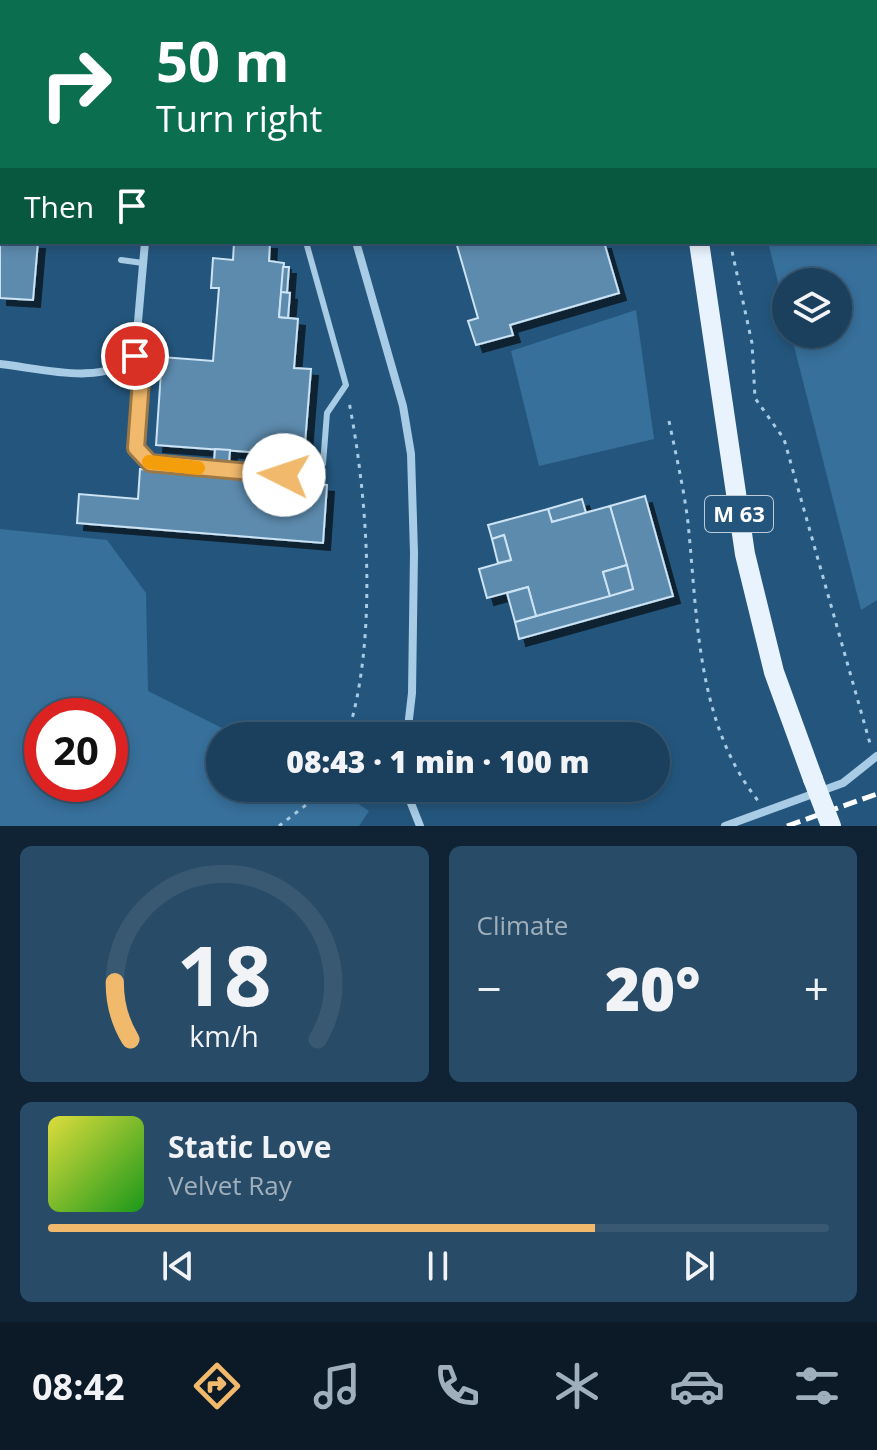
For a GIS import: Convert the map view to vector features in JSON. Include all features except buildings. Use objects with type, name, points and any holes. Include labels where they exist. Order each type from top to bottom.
[{"type":"main road","name":"M 63","points":[[699,244],[745,554],[774,672],[831,826]]},
{"type":"street","points":[[0,364],[101,372],[116,370],[135,356],[145,244]]},
{"type":"street","points":[[357,244],[403,406],[409,442],[414,517],[412,693],[409,722]]},
{"type":"street","points":[[725,826],[843,783],[875,757]]},
{"type":"street","points":[[411,802],[420,826]]},
{"type":"lane","points":[[135,356],[141,380],[136,448],[150,463],[309,477],[323,464],[327,413],[346,385],[307,244]]},
{"type":"lane","points":[[121,260],[143,263]]},
{"type":"path","points":[[730,244],[752,343],[755,398],[784,439],[875,757]]},
{"type":"path","points":[[346,385],[359,460],[365,550],[363,639],[351,722]]},
{"type":"path","points":[[669,421],[687,519],[696,618],[710,704],[731,764],[766,812]]},
{"type":"path","points":[[279,826],[308,802]]},
{"type":"shaded area","points":[[768,244],[877,244],[877,600],[861,610],[795,348],[852,348],[852,268],[774,268]]},
{"type":"shaded area","points":[[636,310],[654,439],[539,466],[511,351]]},
{"type":"shaded area","points":[[0,529],[107,540],[146,593],[148,691],[210,722],[206,722],[206,802],[356,802],[369,811],[359,826],[0,826]]},
{"type":"railway","points":[[787,826],[877,794]]},
{"type":"slow traffic","points":[[149,462],[198,468]]},
{"type":"route","points":[[135,356],[141,380],[136,448],[150,463],[284,475]]}]
